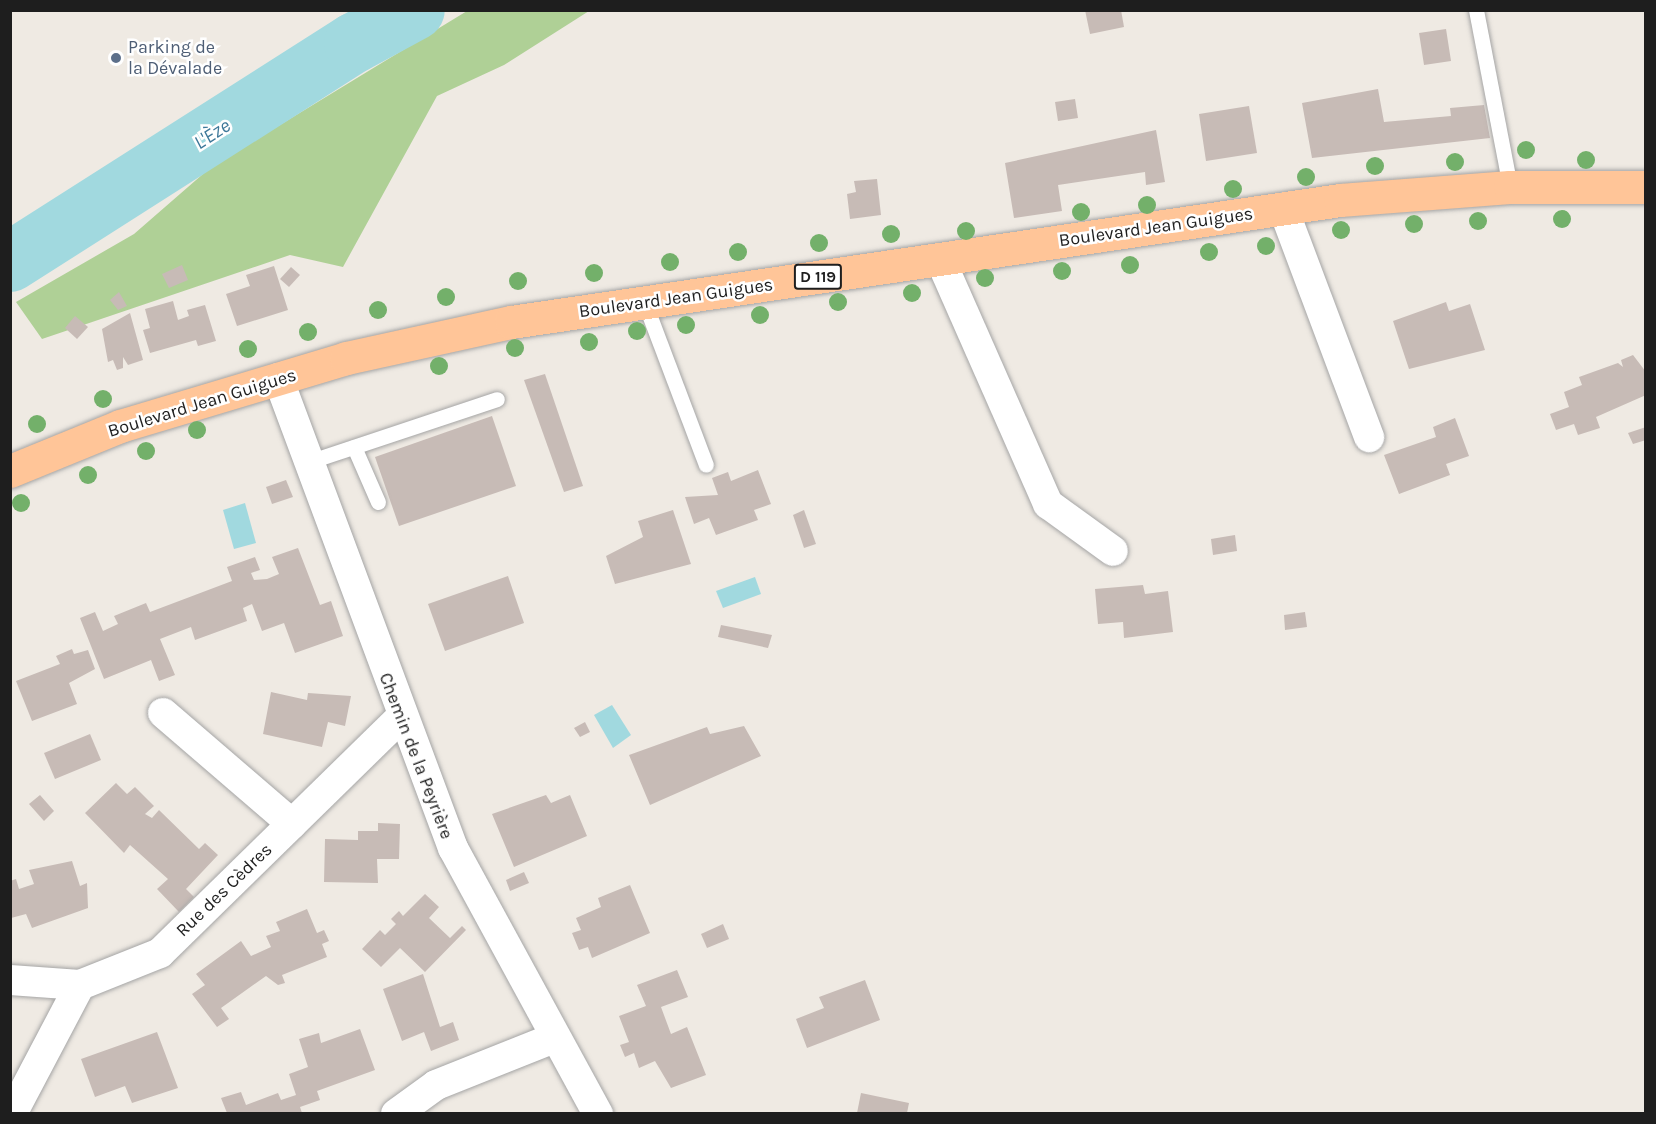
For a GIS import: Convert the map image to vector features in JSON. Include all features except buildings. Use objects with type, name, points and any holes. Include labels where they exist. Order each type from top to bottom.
[{"type":"main road","name":"Boulevard Jean Guigues","points":[[10,471],[120,426],[279,378],[429,338],[645,301],[1283,208],[1510,187],[1646,187]]},
{"type":"street","points":[[1283,208],[1369,437]]},
{"type":"street","points":[[940,259],[1048,504],[1113,550]]},
{"type":"street","name":"Chemin de la Peyrière","points":[[279,378],[400,718],[453,848],[554,1038],[598,1113]]},
{"type":"street","points":[[163,713],[292,824]]},
{"type":"street","name":"Rue des Cèdres","points":[[10,980],[80,985],[160,953],[400,718]]},
{"type":"street","points":[[12,1113],[80,985]]},
{"type":"street","points":[[396,1113],[436,1084],[554,1038]]},
{"type":"lane","points":[[1476,10],[1510,187]]},
{"type":"lane","points":[[645,301],[706,465]]},
{"type":"lane","points":[[308,462],[497,399]]},
{"type":"lane","points":[[354,447],[378,502]]},
{"type":"green space","points":[[467,11],[589,11],[504,65],[437,96],[343,267],[290,255],[42,339],[16,302],[134,234],[211,167]]},
{"type":"water","points":[[245,503],[256,543],[234,549],[223,510]]},
{"type":"water","points":[[755,577],[761,594],[723,608],[716,591]]},
{"type":"water","points":[[612,705],[631,735],[613,748],[594,715]]},
{"type":"waterway","name":"L'Èze","points":[[10,262],[354,43],[415,10]]},
{"type":"place","name":"Parking de la Dévalade","points":[[116,58]]}]
